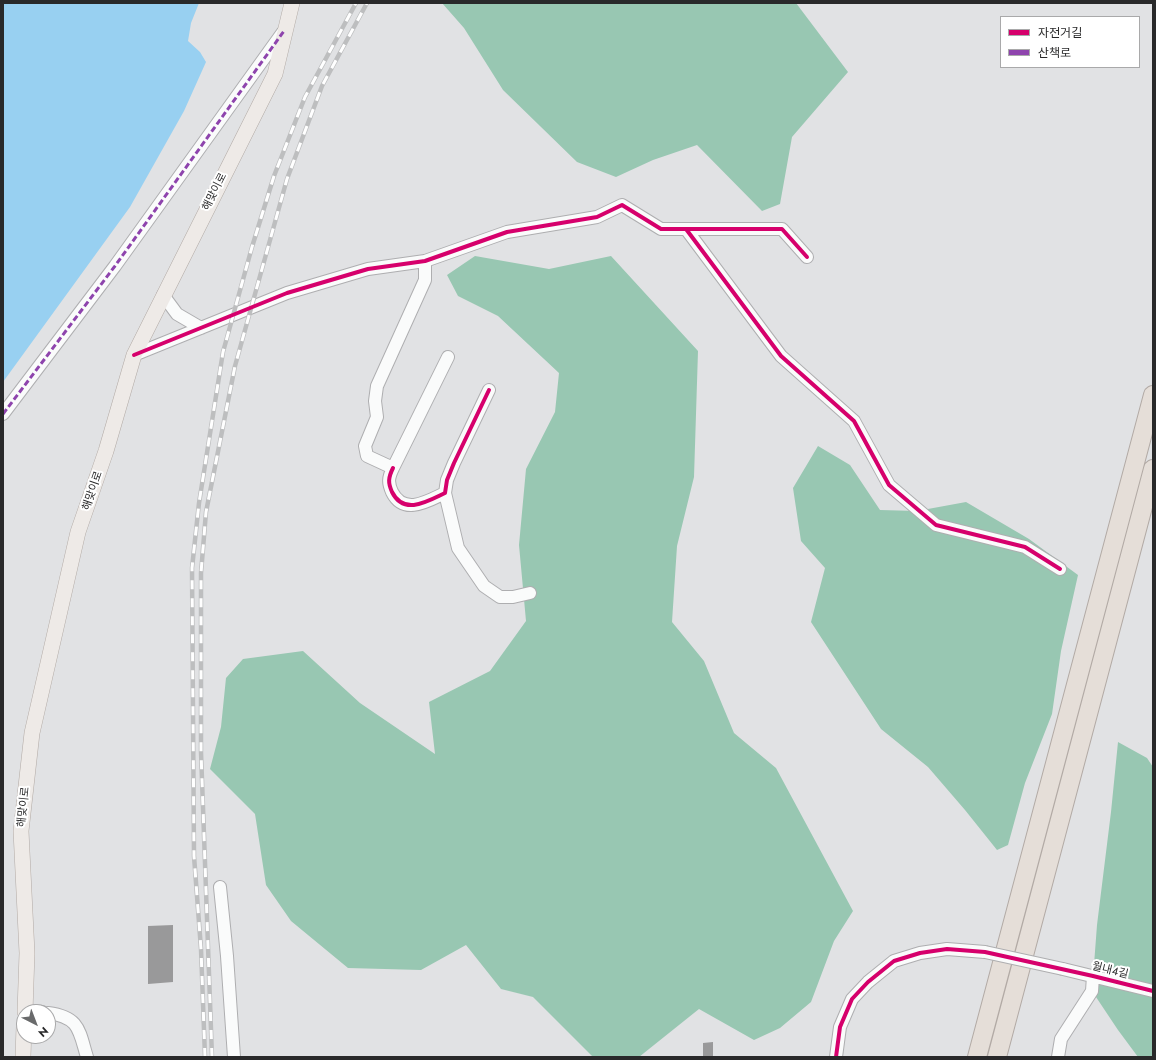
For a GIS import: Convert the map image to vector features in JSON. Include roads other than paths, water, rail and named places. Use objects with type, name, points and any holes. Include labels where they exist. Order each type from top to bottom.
[{"type":"highway","points":[[977,1057],[1153,395]]},
{"type":"highway","points":[[997,1057],[1153,469]]},
{"type":"main road","name":"해맞이로","points":[[25,1004],[27,953],[21,831],[32,733],[78,532],[106,451],[134,354],[275,74],[284,31],[292,3]]},
{"type":"main road","points":[[23,1044],[23,1057]]},
{"type":"street","points":[[3,414],[115,266],[284,31]]},
{"type":"street","points":[[134,354],[287,293],[368,269],[424,261],[507,232],[597,217],[622,205],[661,229],[782,229],[807,257]]},
{"type":"street","points":[[686,229],[781,356],[854,421],[889,485],[936,525],[1026,547],[1060,570]]},
{"type":"street","points":[[393,468],[367,456],[366,446],[377,417],[375,401],[377,386],[425,280],[424,261]]},
{"type":"street","points":[[163,295],[177,314],[202,328]]},
{"type":"street","points":[[445,492],[411,506],[403,504],[396,499],[388,484],[389,476],[448,356]]},
{"type":"street","points":[[489,390],[454,463],[447,480],[445,492],[458,548],[484,586],[500,597],[513,597],[530,593]]},
{"type":"street","points":[[220,887],[227,956],[234,1057]]},
{"type":"street","name":"월내4길","points":[[836,1057],[840,1027],[852,999],[868,982],[894,961],[920,953],[947,949],[985,952],[1094,976],[1153,991]]},
{"type":"street","points":[[1058,1057],[1061,1039],[1092,991],[1094,976]]},
{"type":"street","points":[[56,1014],[72,1020],[81,1033],[87,1057]]},
{"type":"water","points":[[3,3],[199,3],[191,23],[188,41],[200,52],[206,62],[184,111],[130,207],[3,382]]},
{"type":"railway","points":[[205,1057],[201,949],[194,856],[192,568],[199,503],[223,352],[252,247],[274,176],[305,97],[356,3]]},
{"type":"railway","points":[[212,1057],[201,752],[201,573],[206,512],[235,366],[287,179],[322,86],[367,3]]}]
